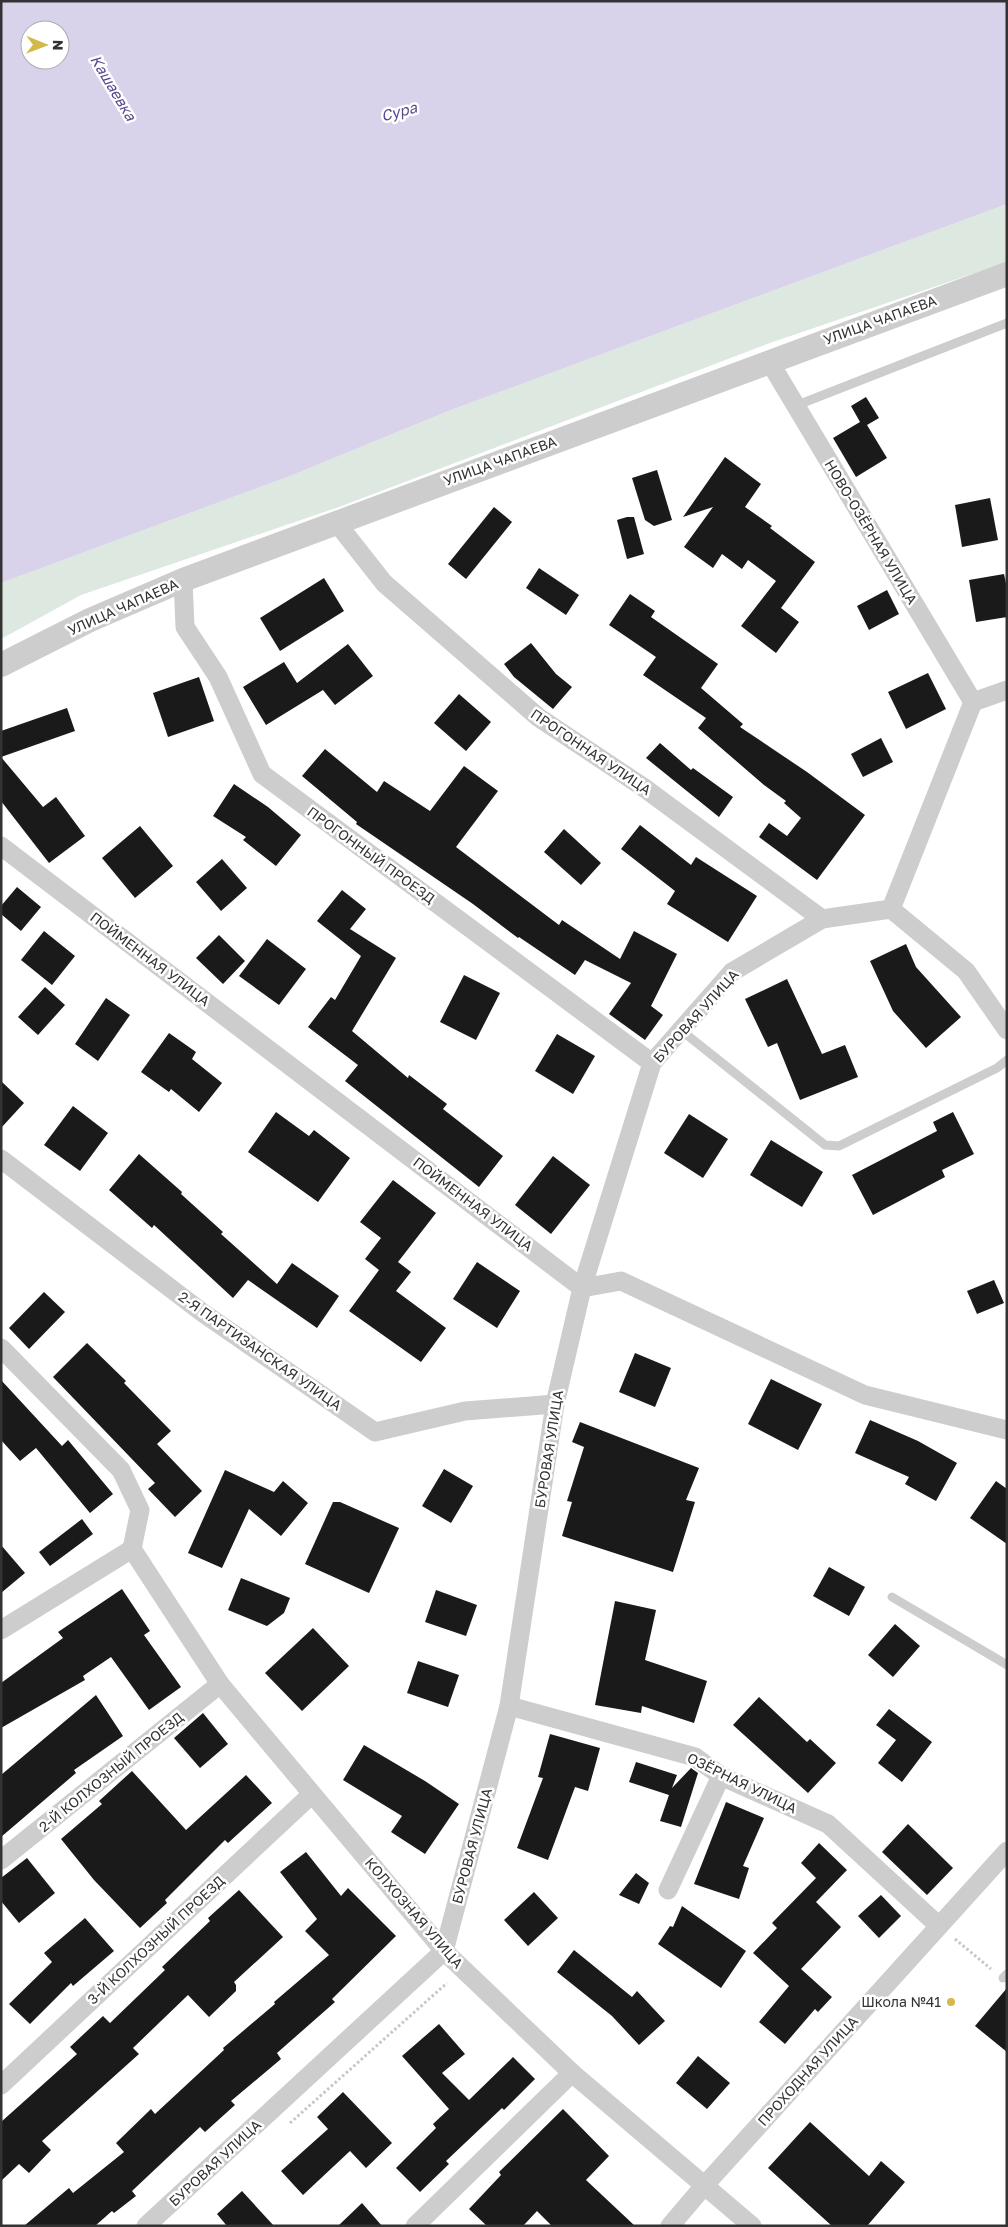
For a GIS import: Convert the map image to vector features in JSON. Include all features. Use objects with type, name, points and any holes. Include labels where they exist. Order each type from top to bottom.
[{"type":"street","name":"УЛИЦА ЧАПАЕВА","points":[[1,665],[90,620],[183,580],[769,361],[1005,276]]},
{"type":"street","name":"НОВО-ОЗЁРНАЯ УЛИЦА","points":[[769,361],[973,702]]},
{"type":"street","name":"ПРОГОННАЯ УЛИЦА","points":[[336,522],[384,583],[538,717],[643,787],[822,919]]},
{"type":"street","name":"ПРОГОННЫЙ ПРОЕЗД","points":[[183,580],[185,626],[218,676],[262,774],[652,1063]]},
{"type":"street","points":[[1007,690],[973,702],[891,909],[966,971],[1007,1030]]},
{"type":"street","name":"ПОЙМЕННАЯ УЛИЦА","points":[[1,846],[582,1288]]},
{"type":"street","name":"БУРОВАЯ УЛИЦА","points":[[146,2226],[444,1951],[509,1706],[555,1404],[582,1288],[652,1063],[732,972],[822,919],[891,909]]},
{"type":"street","name":"2-Я ПАРТИЗАНСКАЯ УЛИЦА","points":[[1,1159],[202,1313],[375,1432],[465,1411],[555,1404]]},
{"type":"street","points":[[582,1288],[621,1281],[865,1395],[1007,1430]]},
{"type":"street","points":[[1,1348],[122,1470],[140,1510],[132,1549],[1,1630]]},
{"type":"street","name":"КОЛХОЗНАЯ УЛИЦА","points":[[132,1549],[220,1684],[311,1795],[444,1951],[572,2072],[752,2226]]},
{"type":"street","name":"2-Й КОЛХОЗНЫЙ ПРОЕЗД","points":[[1,1860],[220,1684]]},
{"type":"street","name":"ОЗЁРНАЯ УЛИЦА","points":[[509,1706],[695,1757],[721,1776],[828,1824],[939,1926]]},
{"type":"street","points":[[668,1890],[721,1776]]},
{"type":"street","name":"3-Й КОЛХОЗНЫЙ ПРОЕЗД","points":[[1,2085],[311,1795]]},
{"type":"street","name":"ПРОХОДНАЯ УЛИЦА","points":[[670,2226],[939,1926],[1005,1856]]},
{"type":"street","points":[[415,2226],[572,2072]]},
{"type":"lane","points":[[795,406],[1007,323]]},
{"type":"lane","points":[[682,1031],[825,1145],[839,1146],[997,1068],[1007,1060]]},
{"type":"lane","points":[[892,1597],[1007,1665]]},
{"type":"path","points":[[939,1926],[1005,1976]]},
{"type":"path","points":[[286,2127],[447,1983]]},
{"type":"shaded area","points":[[1007,204],[1007,262],[767,344],[339,507],[81,595],[1,639],[1,583],[290,476],[451,410]]},
{"type":"water","points":[[1,1],[1007,1],[1007,204],[451,410],[290,476],[1,583]]},
{"type":"building","points":[[866,397],[879,418],[867,425],[887,458],[856,477],[833,438],[860,422],[851,406]]},
{"type":"building","points":[[725,457],[761,484],[745,507],[772,526],[770,528],[815,562],[781,608],[799,622],[776,653],[741,626],[776,581],[748,560],[742,569],[722,554],[713,568],[684,547],[713,507],[683,517]]},
{"type":"building","points":[[657,470],[672,520],[654,526],[645,520],[632,478]]},
{"type":"building","points":[[990,498],[998,540],[962,547],[955,505]]},
{"type":"building","points":[[494,507],[512,522],[466,579],[448,564]]},
{"type":"building","points":[[634,517],[644,554],[627,559],[617,520]]},
{"type":"building","points":[[539,568],[579,595],[566,615],[526,588]]},
{"type":"building","points":[[1004,574],[1007,588],[1007,617],[976,622],[969,580]]},
{"type":"building","points":[[324,578],[344,611],[280,651],[260,618]]},
{"type":"building","points":[[887,590],[899,614],[869,630],[857,606]]},
{"type":"building","points":[[630,594],[655,611],[651,617],[718,664],[701,688],[743,724],[740,727],[807,772],[865,815],[817,880],[759,837],[769,823],[787,836],[801,818],[784,803],[786,801],[764,785],[698,728],[706,718],[643,675],[656,657],[609,625]]},
{"type":"building","points":[[531,643],[556,674],[572,687],[553,709],[514,677],[504,664]]},
{"type":"building","points":[[348,644],[373,676],[335,705],[323,690],[266,725],[243,687],[284,662],[297,683]]},
{"type":"building","points":[[928,673],[946,709],[906,729],[888,692]]},
{"type":"building","points":[[199,677],[214,721],[168,737],[153,693]]},
{"type":"building","points":[[459,694],[491,722],[466,751],[434,723]]},
{"type":"building","points":[[67,708],[75,731],[1,757],[1,731]]},
{"type":"building","points":[[881,738],[893,762],[863,777],[851,754]]},
{"type":"building","points":[[660,743],[691,770],[693,768],[733,797],[719,817],[646,758]]},
{"type":"building","points":[[325,749],[377,792],[384,781],[430,811],[464,766],[498,791],[456,847],[559,925],[562,920],[620,959],[634,931],[677,954],[651,1006],[663,1015],[645,1040],[609,1014],[631,983],[585,960],[575,975],[518,938],[473,904],[356,824],[357,822],[302,776]]},
{"type":"building","points":[[1,757],[43,807],[56,797],[85,836],[49,863],[1,801]]},
{"type":"building","points":[[234,784],[268,807],[301,835],[276,866],[243,840],[246,837],[213,816]]},
{"type":"building","points":[[640,825],[691,865],[696,857],[757,896],[728,942],[667,904],[675,891],[621,849]]},
{"type":"building","points":[[140,826],[173,866],[135,898],[102,858]]},
{"type":"building","points":[[564,829],[601,863],[581,885],[544,852]]},
{"type":"building","points":[[222,859],[247,888],[221,911],[196,882]]},
{"type":"building","points":[[17,887],[41,907],[21,931],[1,914],[1,906]]},
{"type":"building","points":[[342,890],[366,909],[350,929],[396,958],[352,1031],[408,1078],[409,1075],[447,1104],[443,1109],[503,1156],[479,1187],[345,1081],[358,1065],[308,1027],[331,997],[335,1000],[361,956],[317,921]]},
{"type":"building","points":[[44,931],[75,956],[52,985],[21,960]]},
{"type":"building","points":[[219,935],[245,961],[223,984],[196,958]]},
{"type":"building","points":[[267,939],[306,969],[279,1005],[239,976]]},
{"type":"building","points":[[906,944],[916,967],[961,1017],[926,1048],[893,1011],[870,961]]},
{"type":"building","points":[[464,975],[500,993],[476,1040],[440,1022]]},
{"type":"building","points":[[787,979],[822,1054],[845,1045],[858,1077],[800,1100],[777,1043],[768,1047],[745,999]]},
{"type":"building","points":[[45,987],[65,1005],[38,1035],[18,1017]]},
{"type":"building","points":[[106,998],[130,1015],[98,1061],[75,1044]]},
{"type":"building","points":[[169,1033],[196,1052],[192,1059],[222,1083],[199,1112],[171,1089],[169,1092],[141,1072]]},
{"type":"building","points":[[557,1034],[595,1056],[573,1094],[535,1071]]},
{"type":"building","points":[[1,1081],[24,1103],[1,1128]]},
{"type":"building","points":[[73,1106],[108,1133],[80,1171],[44,1145]]},
{"type":"building","points":[[276,1112],[309,1136],[314,1130],[350,1158],[318,1202],[248,1152]]},
{"type":"building","points":[[953,1112],[974,1154],[942,1170],[945,1177],[873,1215],[852,1175],[937,1131],[933,1122]]},
{"type":"building","points":[[689,1114],[728,1139],[703,1178],[664,1153]]},
{"type":"building","points":[[771,1140],[823,1172],[802,1207],[750,1175]]},
{"type":"building","points":[[139,1154],[223,1232],[221,1234],[277,1284],[292,1263],[339,1296],[317,1328],[248,1280],[233,1298],[154,1225],[152,1228],[109,1190]]},
{"type":"building","points":[[553,1156],[590,1185],[551,1234],[515,1205]]},
{"type":"building","points":[[393,1180],[436,1213],[398,1262],[411,1272],[396,1291],[446,1328],[421,1362],[349,1311],[379,1270],[365,1259],[381,1238],[360,1222]]},
{"type":"building","points":[[477,1262],[520,1291],[497,1328],[453,1299]]},
{"type":"building","points":[[994,1280],[1004,1303],[977,1314],[967,1291]]},
{"type":"building","points":[[44,1292],[65,1312],[29,1349],[9,1328]]},
{"type":"building","points":[[87,1343],[126,1381],[124,1383],[171,1431],[157,1444],[202,1491],[175,1517],[148,1489],[155,1483],[53,1377]]},
{"type":"building","points":[[635,1353],[671,1368],[655,1407],[619,1392]]},
{"type":"building","points":[[771,1379],[822,1404],[798,1450],[748,1424]]},
{"type":"building","points":[[1,1380],[62,1446],[68,1440],[113,1494],[90,1513],[36,1448],[20,1461],[1,1440]]},
{"type":"building","points":[[870,1420],[918,1441],[957,1463],[936,1501],[905,1484],[909,1477],[855,1453]]},
{"type":"building","points":[[580,1422],[699,1468],[686,1500],[695,1502],[673,1572],[562,1536],[572,1502],[567,1501],[584,1447],[572,1442]]},
{"type":"building","points":[[444,1469],[473,1486],[451,1523],[422,1506]]},
{"type":"building","points":[[225,1470],[274,1492],[283,1481],[308,1503],[281,1536],[249,1509],[222,1568],[188,1553]]},
{"type":"building","points":[[996,1481],[1007,1489],[1007,1544],[970,1518]]},
{"type":"building","points":[[333,1502],[340,1502],[399,1528],[369,1593],[305,1564]]},
{"type":"building","points":[[82,1519],[93,1534],[50,1566],[39,1552]]},
{"type":"building","points":[[1,1545],[25,1573],[1,1593]]},
{"type":"building","points":[[829,1567],[865,1587],[849,1616],[813,1596]]},
{"type":"building","points":[[241,1578],[290,1598],[284,1613],[267,1626],[228,1610]]},
{"type":"building","points":[[122,1589],[150,1631],[144,1635],[181,1687],[149,1710],[111,1657],[83,1676],[85,1680],[1,1728],[1,1683],[63,1638],[58,1632]]},
{"type":"building","points":[[436,1590],[477,1605],[466,1636],[425,1622]]},
{"type":"building","points":[[615,1601],[656,1610],[645,1660],[707,1681],[694,1723],[642,1706],[641,1713],[595,1705]]},
{"type":"building","points":[[895,1624],[920,1646],[893,1677],[868,1655]]},
{"type":"building","points":[[313,1628],[349,1666],[302,1711],[265,1673]]},
{"type":"building","points":[[418,1661],[459,1675],[448,1707],[407,1693]]},
{"type":"building","points":[[96,1695],[123,1736],[74,1770],[76,1773],[1,1837],[1,1775]]},
{"type":"building","points":[[759,1697],[807,1742],[810,1739],[836,1763],[808,1793],[733,1725]]},
{"type":"building","points":[[889,1709],[932,1742],[902,1782],[878,1763],[896,1740],[876,1725]]},
{"type":"building","points":[[203,1713],[228,1744],[200,1768],[174,1738]]},
{"type":"building","points":[[550,1734],[600,1748],[588,1791],[575,1787],[548,1860],[517,1848],[543,1778],[538,1777]]},
{"type":"building","points":[[364,1745],[425,1781],[459,1804],[425,1854],[391,1832],[402,1816],[343,1780]]},
{"type":"building","points":[[636,1762],[677,1775],[672,1788],[691,1768],[698,1773],[681,1827],[660,1821],[669,1795],[629,1782]]},
{"type":"building","points":[[132,1771],[186,1830],[246,1775],[272,1803],[228,1843],[225,1840],[165,1900],[167,1903],[140,1928],[94,1880],[61,1839],[102,1804],[99,1801]]},
{"type":"building","points":[[726,1802],[764,1818],[743,1866],[749,1868],[739,1899],[694,1884]]},
{"type":"building","points":[[908,1824],[953,1868],[927,1895],[882,1852]]},
{"type":"building","points":[[819,1843],[847,1870],[816,1902],[841,1927],[801,1969],[832,1997],[818,2012],[815,2009],[785,2044],[759,2022],[789,1986],[753,1953],[777,1928],[772,1923],[816,1878],[801,1863]]},
{"type":"building","points":[[306,1852],[341,1896],[348,1888],[396,1936],[332,1999],[335,2002],[277,2053],[281,2059],[231,2101],[235,2105],[205,2132],[200,2127],[132,2191],[136,2196],[114,2213],[112,2211],[95,2226],[24,2226],[69,2188],[73,2193],[124,2152],[116,2143],[151,2109],[155,2114],[224,2050],[223,2048],[329,1955],[305,1931],[317,1919],[280,1872]]},
{"type":"building","points":[[27,1858],[55,1893],[19,1923],[1,1901],[1,1878]]},
{"type":"building","points":[[636,1873],[649,1883],[639,1904],[619,1895]]},
{"type":"building","points":[[239,1890],[283,1937],[234,1982],[236,1991],[209,2017],[188,1995],[133,2048],[139,2054],[42,2141],[51,2150],[29,2173],[19,2164],[1,2181],[1,2122],[77,2054],[70,2047],[103,2016],[110,2023],[165,1970],[162,1967],[210,1921],[208,1918]]},
{"type":"building","points":[[534,1892],[558,1918],[528,1946],[504,1920]]},
{"type":"building","points":[[881,1895],[901,1916],[879,1938],[858,1916]]},
{"type":"building","points":[[682,1906],[746,1951],[721,1988],[658,1944],[670,1926],[673,1927]]},
{"type":"building","points":[[85,1918],[114,1951],[73,1986],[71,1983],[30,2024],[9,2004],[52,1962],[44,1953]]},
{"type":"building","points":[[574,1950],[632,1997],[637,1991],[665,2021],[639,2045],[612,2016],[557,1972]]},
{"type":"building","points":[[1007,1988],[1007,2052],[975,2026]]},
{"type":"building","points":[[439,2024],[465,2054],[442,2073],[469,2100],[513,2057],[535,2079],[504,2110],[502,2108],[446,2161],[449,2164],[420,2192],[396,2168],[436,2128],[433,2124],[449,2109],[402,2056]]},
{"type":"building","points":[[698,2056],[730,2083],[707,2109],[676,2083]]},
{"type":"building","points":[[343,2092],[392,2143],[366,2168],[350,2151],[303,2195],[281,2171],[328,2129],[317,2117]]},
{"type":"building","points":[[563,2109],[609,2156],[586,2180],[635,2226],[552,2226],[537,2211],[523,2226],[487,2226],[469,2209],[501,2175],[499,2172]]},
{"type":"building","points":[[810,2122],[869,2176],[881,2161],[905,2182],[867,2226],[832,2226],[768,2168]]},
{"type":"building","points":[[242,2191],[274,2226],[227,2226],[217,2214]]},
{"type":"building","points":[[362,2203],[382,2226],[338,2226]]},
{"type":"place","name":"Школа №41","points":[[951,2002]]},
{"type":"water label","name":"Кашаевка","points":[[113,88]]},
{"type":"water label","name":"Сура","points":[[399,112]]}]
